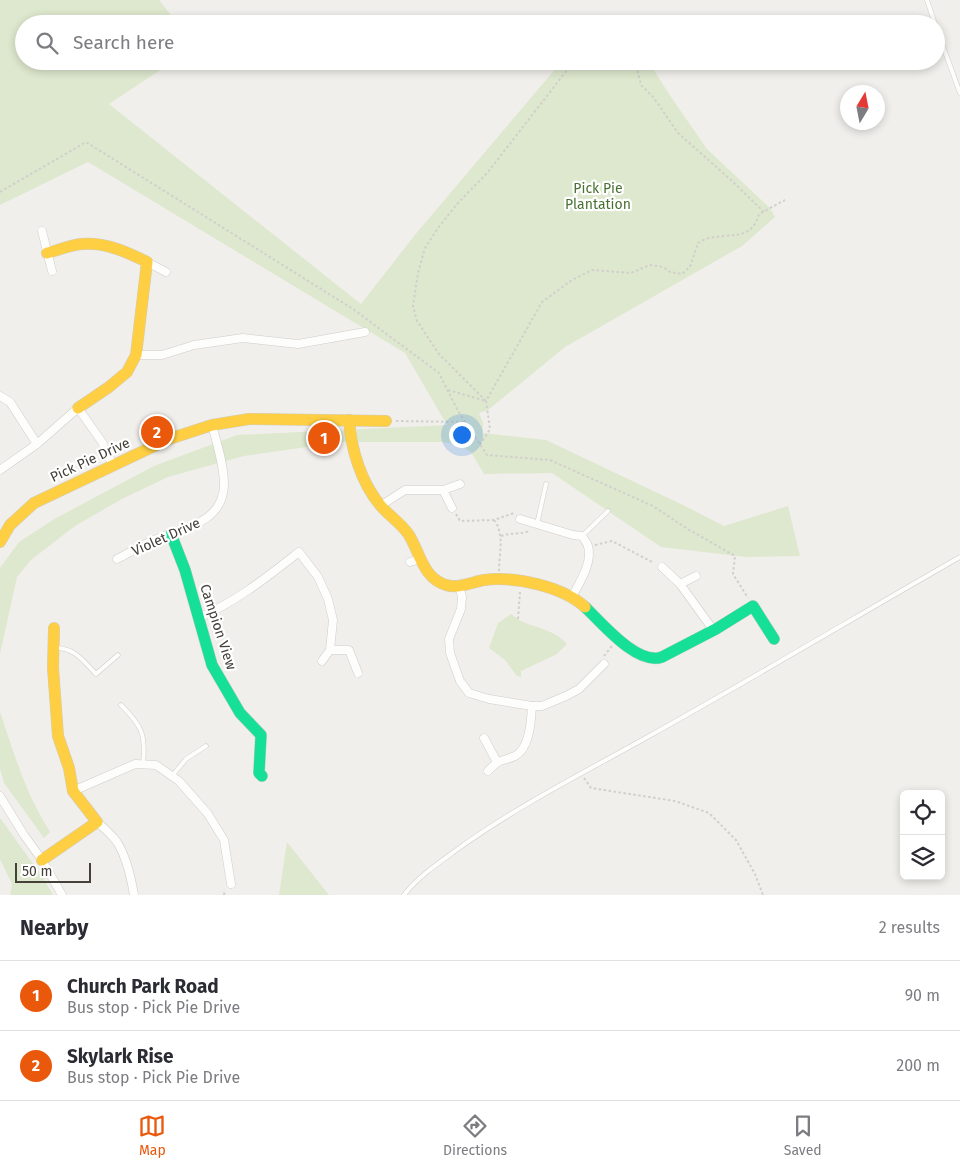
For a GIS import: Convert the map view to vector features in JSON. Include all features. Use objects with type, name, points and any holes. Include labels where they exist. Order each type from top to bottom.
[{"type":"street","points":[[42,231],[52,271]]},
{"type":"street","points":[[47,253],[85,244],[100,245],[130,253],[166,272]]},
{"type":"street","points":[[0,470],[37,444],[78,408],[109,388],[127,372],[136,355],[147,262]]},
{"type":"street","points":[[136,355],[162,355],[194,345],[243,338],[298,344],[365,332]]},
{"type":"street","points":[[0,396],[10,402],[37,444]]},
{"type":"street","points":[[78,408],[102,442],[113,466]]},
{"type":"street","name":"Pick Pie Drive","points":[[0,542],[10,525],[34,503],[169,439],[212,424],[249,419],[386,421]]},
{"type":"street","points":[[349,420],[354,451],[366,482],[380,506],[400,523],[409,535],[415,560],[432,579],[449,586],[499,579],[542,585],[572,596],[634,652],[649,658],[659,659],[714,631],[753,606],[774,639]]},
{"type":"street","name":"Violet Drive","points":[[116,559],[154,540],[194,526],[207,518],[220,502],[224,486],[212,424]]},
{"type":"street","points":[[380,506],[405,490],[444,490],[460,484]]},
{"type":"street","points":[[444,490],[452,508]]},
{"type":"street","points":[[520,519],[582,536],[588,547],[586,570],[572,596]]},
{"type":"street","name":"Campion View","points":[[171,534],[185,570],[212,664],[240,713],[261,735],[259,773],[262,776]]},
{"type":"street","points":[[198,618],[214,611],[255,586],[299,552],[318,577],[328,599],[333,620],[330,650],[322,661]]},
{"type":"street","points":[[662,568],[680,584],[714,631]]},
{"type":"street","points":[[680,584],[696,576]]},
{"type":"street","points":[[458,585],[462,598],[449,639],[450,653],[460,681],[468,693],[489,699],[542,706],[579,689],[604,664]]},
{"type":"street","points":[[54,628],[53,668],[58,736],[70,768],[73,791],[97,822],[116,842],[130,872],[134,895]]},
{"type":"street","points":[[330,650],[349,650],[358,673]]},
{"type":"street","points":[[488,770],[497,762],[516,755],[525,746],[532,706]]},
{"type":"street","points":[[484,738],[497,762]]},
{"type":"street","points":[[73,791],[135,764],[156,765],[179,781],[208,814],[224,840],[231,884]]},
{"type":"street","points":[[0,796],[42,860],[62,895]]},
{"type":"street","points":[[42,860],[97,822]]},
{"type":"lane","points":[[926,0],[932,15]]},
{"type":"lane","points":[[945,50],[960,93]]},
{"type":"lane","points":[[537,524],[546,484]]},
{"type":"lane","points":[[582,536],[608,511]]},
{"type":"lane","points":[[404,895],[410,887],[433,867],[471,839],[545,794],[687,715],[960,557]]},
{"type":"lane","points":[[54,648],[65,648],[77,654],[96,674],[118,655]]},
{"type":"lane","points":[[121,705],[140,726],[144,739],[143,764]]},
{"type":"lane","points":[[172,776],[186,760],[206,746]]},
{"type":"path","points":[[480,445],[490,429],[486,401],[439,354],[417,321],[413,306],[418,273],[426,248],[438,228],[457,204],[488,172],[567,70]]},
{"type":"path","points":[[637,70],[641,85],[654,98],[678,133],[764,212]]},
{"type":"path","points":[[0,192],[86,142],[353,309],[439,373],[447,390],[487,455],[550,460],[653,506],[686,528],[735,556],[733,574],[753,606]]},
{"type":"path","points":[[486,401],[542,302],[572,280],[592,270],[632,273],[650,265],[663,267],[670,272],[682,274],[690,266],[698,243],[709,238],[743,234],[757,224],[759,214],[785,200]]},
{"type":"path","points":[[447,390],[486,401]]},
{"type":"path","points":[[386,421],[466,422]]},
{"type":"path","points":[[452,508],[460,521],[494,520],[515,512],[520,519]]},
{"type":"path","points":[[494,520],[499,527],[501,536],[499,579]]},
{"type":"path","points":[[501,536],[512,532],[523,534],[533,529],[537,524]]},
{"type":"path","points":[[588,547],[612,541],[662,568]]},
{"type":"path","points":[[518,619],[520,582]]},
{"type":"path","points":[[604,664],[601,659],[618,638]]},
{"type":"path","points":[[581,774],[591,788],[675,801],[709,813],[736,840],[763,895]]},
{"type":"green space","name":"Pick Pie Plantation","points":[[0,0],[159,0],[171,15],[15,15],[15,70],[160,70],[109,104],[361,304],[414,236],[554,70],[654,70],[707,149],[770,208],[775,217],[742,246],[565,347],[488,410],[479,413],[483,423],[483,433],[546,440],[724,526],[788,506],[800,556],[746,557],[661,547],[552,473],[484,474],[471,452],[459,445],[442,442],[343,442],[244,456],[168,477],[122,499],[75,526],[31,560],[17,577],[0,654],[0,568],[19,542],[56,518],[154,466],[237,435],[447,425],[405,353],[88,162],[0,205]]},
{"type":"green space","points":[[511,614],[524,622],[554,634],[567,644],[557,654],[521,671],[521,677],[517,676],[505,660],[489,648],[498,623]]},
{"type":"green space","points":[[0,712],[27,788],[50,832],[44,838],[4,783],[0,769]]},
{"type":"green space","points":[[0,818],[44,879],[53,895],[10,895],[12,884],[0,859]]},
{"type":"green space","points":[[287,842],[329,895],[279,895]]},
{"type":"traffic: fast","points":[[171,534],[185,570],[212,665],[240,713],[261,735],[259,773],[262,776]]},
{"type":"traffic: fast","points":[[585,607],[620,641],[642,655],[652,658],[662,657],[716,629],[753,606],[774,639]]},
{"type":"traffic: slow","points":[[47,253],[73,245],[91,244],[116,248],[147,262],[136,355],[127,372],[78,408]]},
{"type":"traffic: slow","points":[[0,542],[10,525],[34,503],[169,439],[212,425],[249,419],[386,421]]},
{"type":"traffic: slow","points":[[349,420],[355,454],[367,486],[380,505],[409,535],[427,571],[438,582],[451,586],[460,586],[496,579],[523,581],[564,593],[585,607]]},
{"type":"traffic: slow","points":[[42,860],[97,822],[73,791],[69,768],[58,736],[53,668],[54,628]]},
{"type":"place","name":"Skylark Rise","points":[[157,432]]},
{"type":"place","name":"Church Park Road","points":[[324,438]]}]
